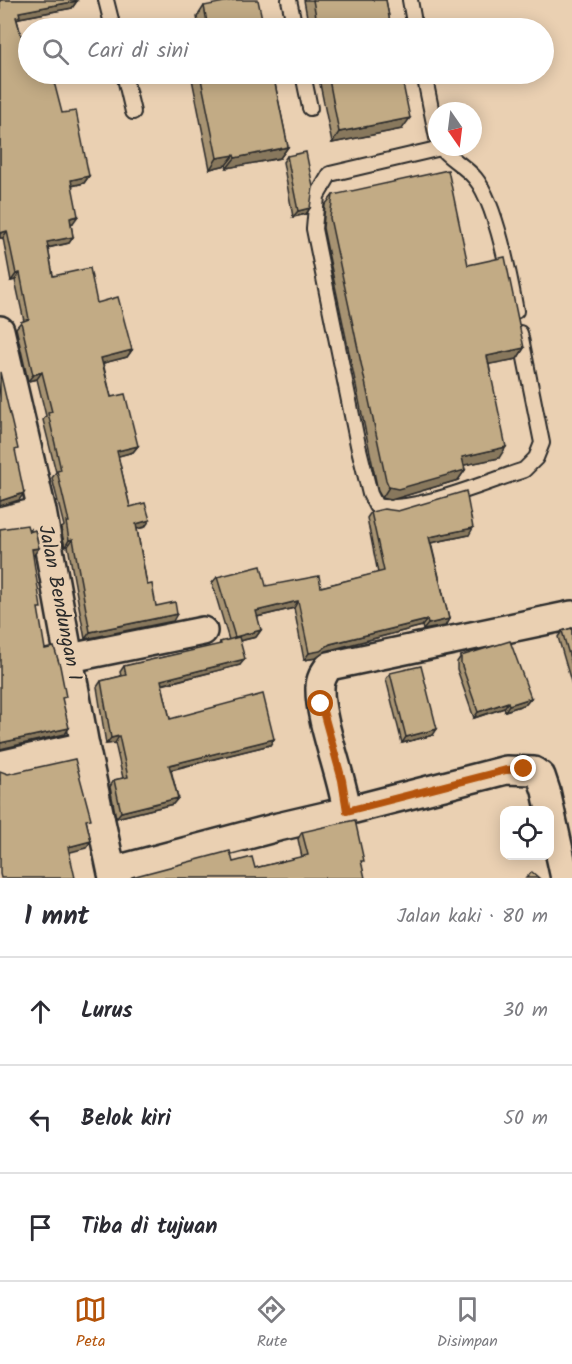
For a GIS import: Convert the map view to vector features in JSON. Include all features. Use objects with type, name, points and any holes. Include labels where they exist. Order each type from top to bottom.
[{"type":"street","name":"Jalan Bendungan I","points":[[0,330],[42,511],[85,746],[112,875]]},
{"type":"street","points":[[0,521],[42,511]]},
{"type":"street","points":[[347,811],[342,780],[321,704],[320,686],[329,666],[572,615]]},
{"type":"street","points":[[70,658],[203,631]]},
{"type":"street","points":[[0,765],[85,746]]},
{"type":"street","points":[[112,875],[278,827],[506,770],[534,771],[541,776],[565,878]]},
{"type":"lane","points":[[106,0],[110,18]]},
{"type":"lane","points":[[289,0],[293,18]]},
{"type":"lane","points":[[410,0],[413,18]]},
{"type":"lane","points":[[126,84],[133,112]]},
{"type":"lane","points":[[305,84],[310,108]]},
{"type":"lane","points":[[426,84],[430,102]]},
{"type":"lane","points":[[439,144],[475,178],[487,198],[510,277],[542,443],[536,458],[524,470],[392,509],[376,506],[370,494],[358,445],[314,229],[316,196],[330,174],[439,144]]},
{"type":"building","points":[[0,0],[76,0],[19,12],[20,16],[16,17],[18,84],[55,84],[62,113],[76,111],[89,176],[71,180],[78,216],[70,218],[73,237],[47,242],[53,276],[90,268],[97,303],[118,297],[132,350],[101,358],[111,397],[125,394],[138,446],[117,451],[130,507],[145,503],[150,520],[136,524],[147,585],[152,584],[156,606],[175,602],[177,614],[90,632],[73,539],[69,540],[66,522],[69,522],[57,471],[61,470],[48,413],[52,412],[42,372],[33,375],[21,322],[29,319],[20,273],[16,274],[7,231],[0,233]]},
{"type":"building","points":[[234,0],[258,0],[262,18],[206,18],[204,6]]},
{"type":"building","points":[[313,0],[386,0],[389,18],[316,18]]},
{"type":"building","points":[[202,84],[275,84],[288,147],[235,158],[234,155],[217,158]]},
{"type":"building","points":[[330,84],[403,84],[410,118],[339,132]]},
{"type":"building","points":[[306,152],[313,187],[310,208],[298,211],[287,156]]},
{"type":"building","points":[[448,170],[468,265],[505,257],[524,348],[487,356],[506,447],[462,457],[465,470],[398,489],[389,487],[386,480],[330,218],[333,195]]},
{"type":"building","points":[[0,372],[18,449],[15,450],[24,493],[0,501]]},
{"type":"building","points":[[466,491],[473,528],[429,537],[449,619],[428,624],[427,620],[330,644],[320,651],[309,653],[298,601],[256,611],[261,630],[235,637],[217,577],[261,566],[266,586],[319,576],[321,587],[384,571],[371,512],[384,509],[398,511]]},
{"type":"building","points":[[27,525],[29,532],[35,530],[39,548],[32,549],[45,649],[54,647],[60,666],[66,697],[62,698],[69,728],[0,743],[0,529]]},
{"type":"building","points":[[572,628],[572,665],[562,631]]},
{"type":"building","points":[[239,637],[245,659],[161,680],[170,719],[263,694],[274,739],[169,765],[178,798],[121,812],[114,780],[128,777],[119,736],[111,738],[101,681],[126,675],[124,666],[221,644],[220,642]]},
{"type":"building","points":[[510,641],[531,698],[509,705],[508,702],[478,712],[461,663],[461,656]]},
{"type":"building","points":[[421,666],[437,729],[406,737],[390,673]]},
{"type":"building","points":[[75,759],[91,819],[86,820],[91,841],[68,847],[75,878],[1,878],[0,771],[8,774]]},
{"type":"building","points":[[355,820],[364,861],[361,861],[365,878],[131,878],[230,851],[233,862],[252,857],[255,868],[308,855],[302,832]]},
{"type":"building","points":[[532,872],[539,878],[526,878]]},
{"type":"route","points":[[321,704],[342,780],[347,811],[506,770],[524,769]]}]
